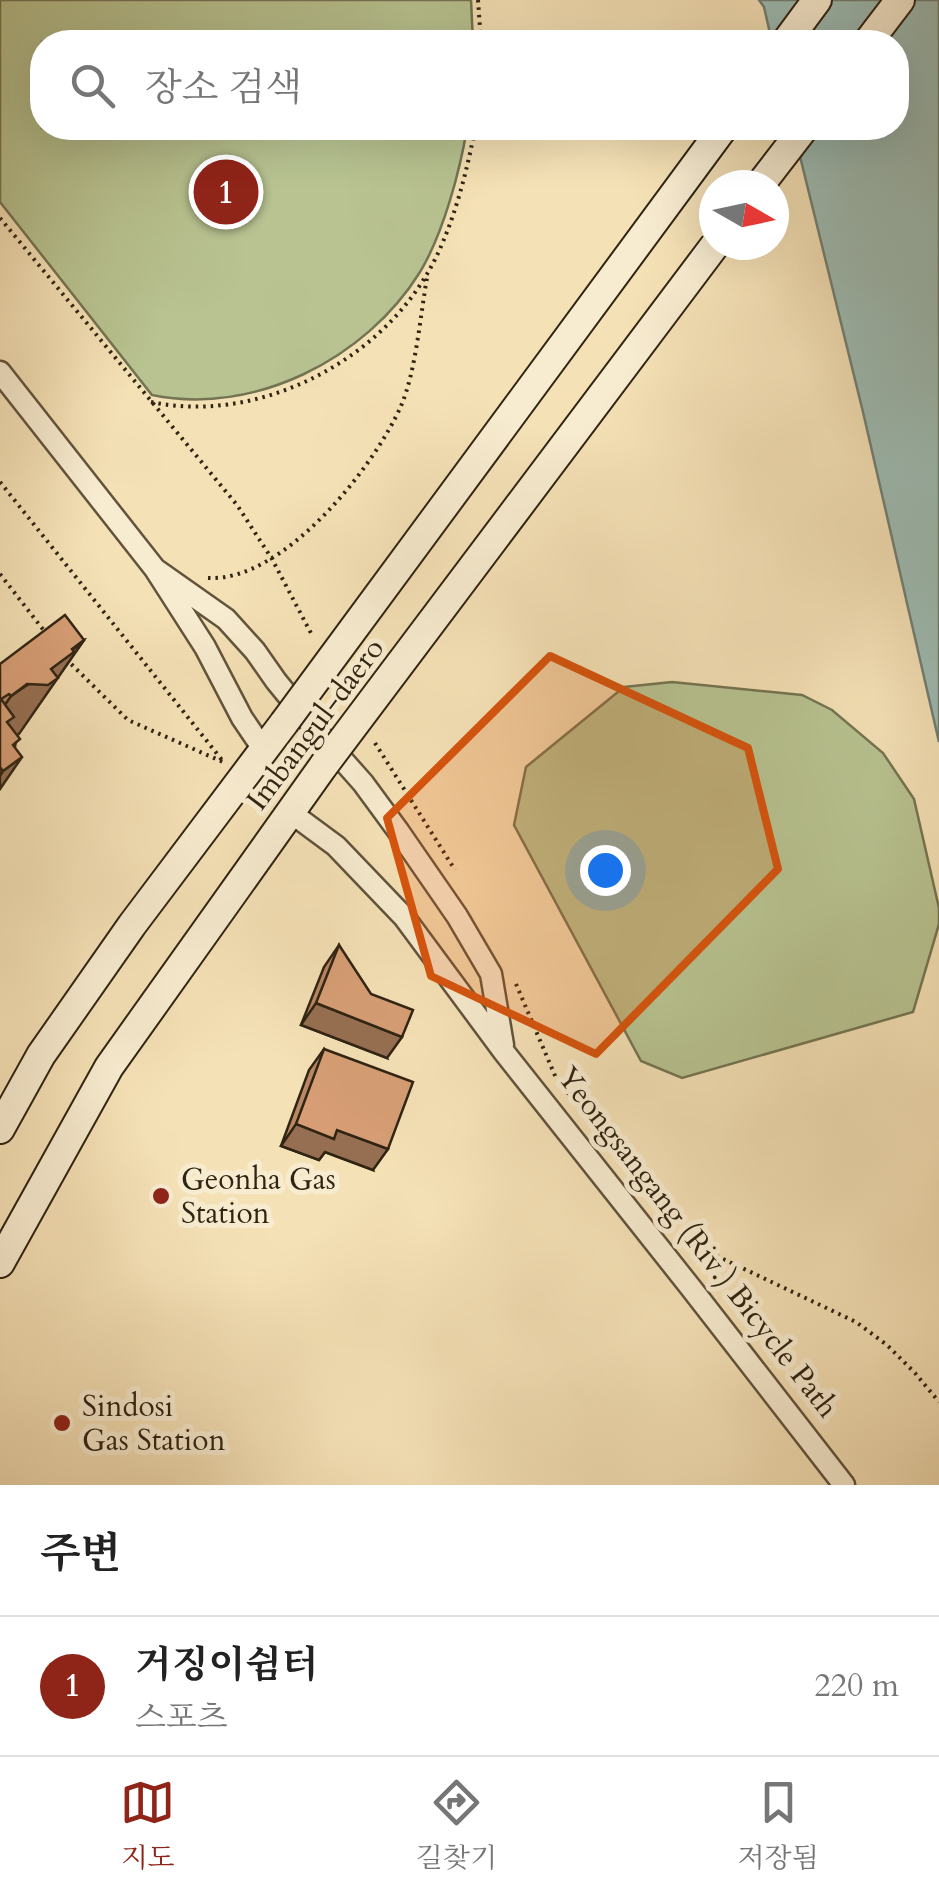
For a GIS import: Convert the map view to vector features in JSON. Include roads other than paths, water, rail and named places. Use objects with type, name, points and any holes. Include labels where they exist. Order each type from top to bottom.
[{"type":"main road","points":[[795,30],[817,0]]},
{"type":"main road","points":[[877,30],[900,0]]},
{"type":"main road","name":"Imbangul-daero","points":[[0,1129],[40,1055],[132,925],[714,140]]},
{"type":"main road","points":[[772,170],[795,140]]},
{"type":"main road","name":"Imbangul-daero","points":[[0,1263],[109,1068],[324,765],[704,260]]},
{"type":"street","points":[[0,372],[155,570],[205,647],[263,750]]},
{"type":"street","points":[[155,570],[226,619],[399,832],[457,916],[491,974],[504,1052]]},
{"type":"street","points":[[290,812],[336,846],[404,917],[504,1052],[844,1485]]},
{"type":"water","points":[[759,0],[939,0],[939,742],[796,140],[909,140],[909,30],[769,30]]},
{"type":"place","name":"거징이쉼터","points":[[226,192]]},
{"type":"place","name":"Geonha Gas Station","points":[[161,1196]]},
{"type":"place","name":"Sindosi Gas Station","points":[[62,1423]]}]
